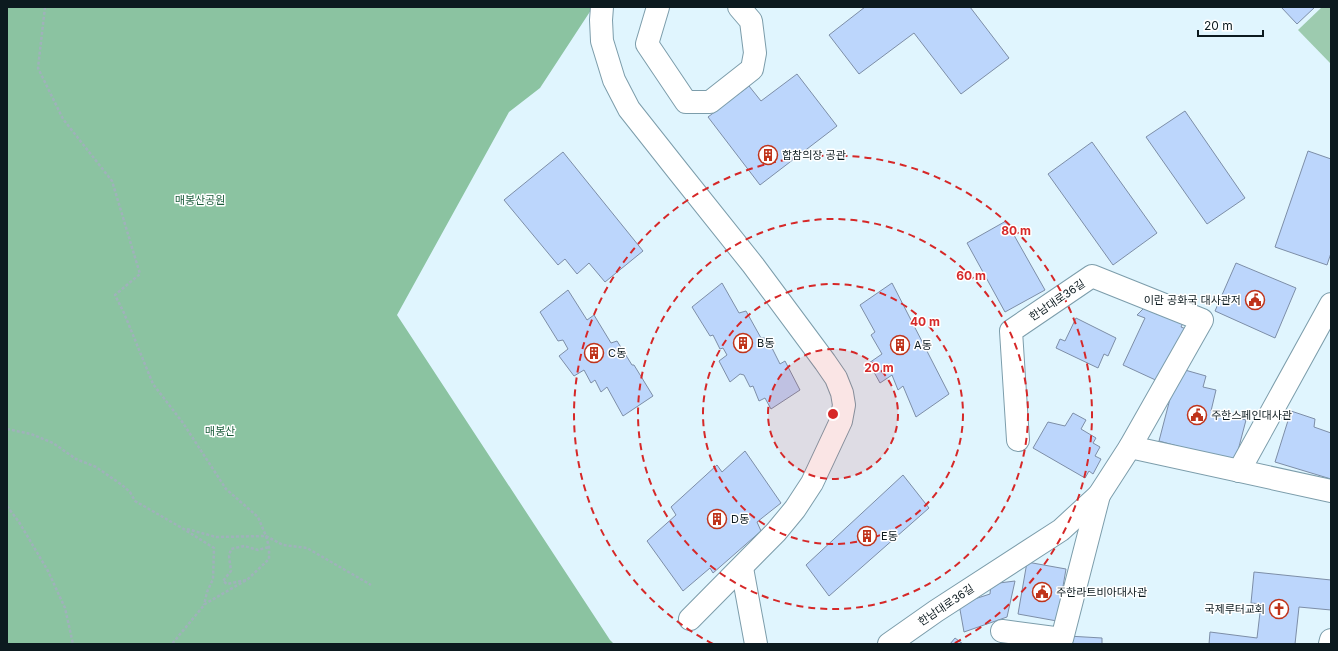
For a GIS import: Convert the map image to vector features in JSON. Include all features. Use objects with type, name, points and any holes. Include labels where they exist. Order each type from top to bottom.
[{"type":"street","points":[[602,7],[602,41],[614,80],[629,109],[753,265],[836,378],[842,393],[844,405],[841,421],[812,483],[795,509],[742,568],[690,619]]},
{"type":"street","points":[[658,7],[647,44],[686,102],[710,102],[752,69],[755,53],[751,21],[739,7]]},
{"type":"street","name":"한남대로36길","points":[[889,644],[936,611],[1060,530],[1099,495],[1130,447],[1202,320],[1092,276],[1011,331],[1018,440]]},
{"type":"street","points":[[1239,471],[1331,304]]},
{"type":"street","points":[[1130,447],[1331,491]]},
{"type":"street","name":"한남대로36길","points":[[1002,631],[1062,639],[1099,495]]},
{"type":"street","points":[[742,568],[756,644]]},
{"type":"street","points":[[1330,644],[1331,640]]},
{"type":"path","points":[[45,7],[38,68],[62,119],[112,181],[140,274],[115,295],[124,313],[153,384],[183,423],[226,489],[258,517],[269,547],[269,559],[248,579],[205,604],[172,644]]},
{"type":"path","points":[[7,429],[31,434],[53,443],[76,459],[96,467],[126,488],[135,501],[214,548],[213,579],[203,606]]},
{"type":"path","points":[[7,506],[48,571],[65,608],[73,644]]},
{"type":"path","points":[[182,528],[216,537],[266,536],[283,545],[307,548],[372,585]]},
{"type":"path","points":[[248,579],[227,584],[223,581],[231,571],[229,556],[231,550],[244,546],[258,550],[269,547]]},
{"type":"green space","name":"매봉산","points":[[7,7],[593,7],[540,88],[509,112],[397,315],[614,644],[7,644]]},
{"type":"green space","points":[[1322,7],[1331,7],[1331,64],[1298,30]]},
{"type":"building","points":[[865,7],[970,7],[1009,58],[961,94],[914,33],[859,74],[829,35]]},
{"type":"building","points":[[1281,7],[1315,7],[1297,24]]},
{"type":"building","name":"합참의장 공관","points":[[797,74],[837,126],[760,185],[708,117],[749,86],[761,101]]},
{"type":"building","points":[[1185,111],[1245,198],[1207,224],[1146,137]]},
{"type":"building","points":[[1092,142],[1157,233],[1113,265],[1048,174]]},
{"type":"building","points":[[1308,151],[1331,159],[1331,253],[1327,265],[1275,247]]},
{"type":"building","points":[[563,152],[643,251],[605,282],[589,263],[577,274],[565,259],[558,265],[504,200]]},
{"type":"building","points":[[1006,221],[1045,290],[1005,312],[967,243]]},
{"type":"building","name":"이란 공화국 대사관저","points":[[1236,263],[1296,288],[1275,338],[1215,311]]},
{"type":"building","name":"B동","points":[[722,283],[739,313],[746,311],[761,338],[767,338],[780,364],[785,361],[800,390],[771,409],[765,398],[759,401],[753,386],[750,387],[744,375],[740,374],[730,382],[719,361],[727,355],[723,348],[720,349],[713,335],[710,336],[692,307]]},
{"type":"building","name":"A동","points":[[892,283],[949,394],[916,417],[903,386],[898,390],[892,375],[880,383],[869,363],[882,354],[871,335],[875,332],[860,305]]},
{"type":"building","name":"C동","points":[[568,290],[587,320],[594,315],[611,343],[617,341],[653,396],[623,416],[607,387],[601,392],[595,380],[591,383],[584,370],[574,376],[559,356],[568,349],[563,340],[558,341],[540,312]]},
{"type":"building","points":[[1144,308],[1157,314],[1159,310],[1184,321],[1181,327],[1186,329],[1162,383],[1123,365],[1145,318],[1137,315]]},
{"type":"building","points":[[1076,318],[1116,338],[1108,356],[1104,354],[1098,368],[1056,348],[1060,339],[1065,341]]},
{"type":"building","name":"주한스페인대사관","points":[[1178,368],[1206,376],[1203,387],[1216,390],[1211,411],[1246,420],[1235,462],[1159,441]]},
{"type":"building","points":[[1291,411],[1315,419],[1314,427],[1331,433],[1331,479],[1275,462]]},
{"type":"building","points":[[1073,413],[1086,420],[1081,429],[1096,438],[1093,443],[1100,447],[1095,456],[1101,459],[1093,474],[1089,471],[1085,478],[1033,448],[1048,422],[1065,426]]},
{"type":"building","name":"D동","points":[[745,451],[781,503],[757,522],[761,531],[713,573],[710,568],[683,591],[647,541],[676,515],[671,507],[717,465],[722,472]]},
{"type":"building","name":"E동","points":[[903,475],[929,508],[829,596],[806,565]]},
{"type":"building","name":"주한라트비아대사관","points":[[1027,562],[1066,569],[1057,621],[1018,614]]},
{"type":"building","name":"국제루터교회","points":[[1254,572],[1331,580],[1331,610],[1299,607],[1295,644],[1209,644],[1210,632],[1257,638],[1261,604],[1251,603]]},
{"type":"building","points":[[1015,581],[1007,617],[964,632],[959,604],[990,594],[991,584]]},
{"type":"building","points":[[1068,636],[1102,638],[1102,644],[1068,644]]},
{"type":"building","points":[[955,638],[963,644],[950,644]]},
{"type":"place","name":"합참의장 공관","points":[[768,155]]},
{"type":"place","name":"이란 공화국 대사관저","points":[[1255,300]]},
{"type":"place","name":"B동","points":[[743,343]]},
{"type":"place","name":"A동","points":[[900,345]]},
{"type":"place","name":"C동","points":[[594,353]]},
{"type":"place","name":"주한스페인대사관","points":[[1197,415]]},
{"type":"place","name":"D동","points":[[717,519]]},
{"type":"place","name":"E동","points":[[867,536]]},
{"type":"place","name":"주한라트비아대사관","points":[[1042,592]]},
{"type":"place","name":"국제루터교회","points":[[1279,609]]},
{"type":"park label","name":"매봉산공원","points":[[200,200]]}]
